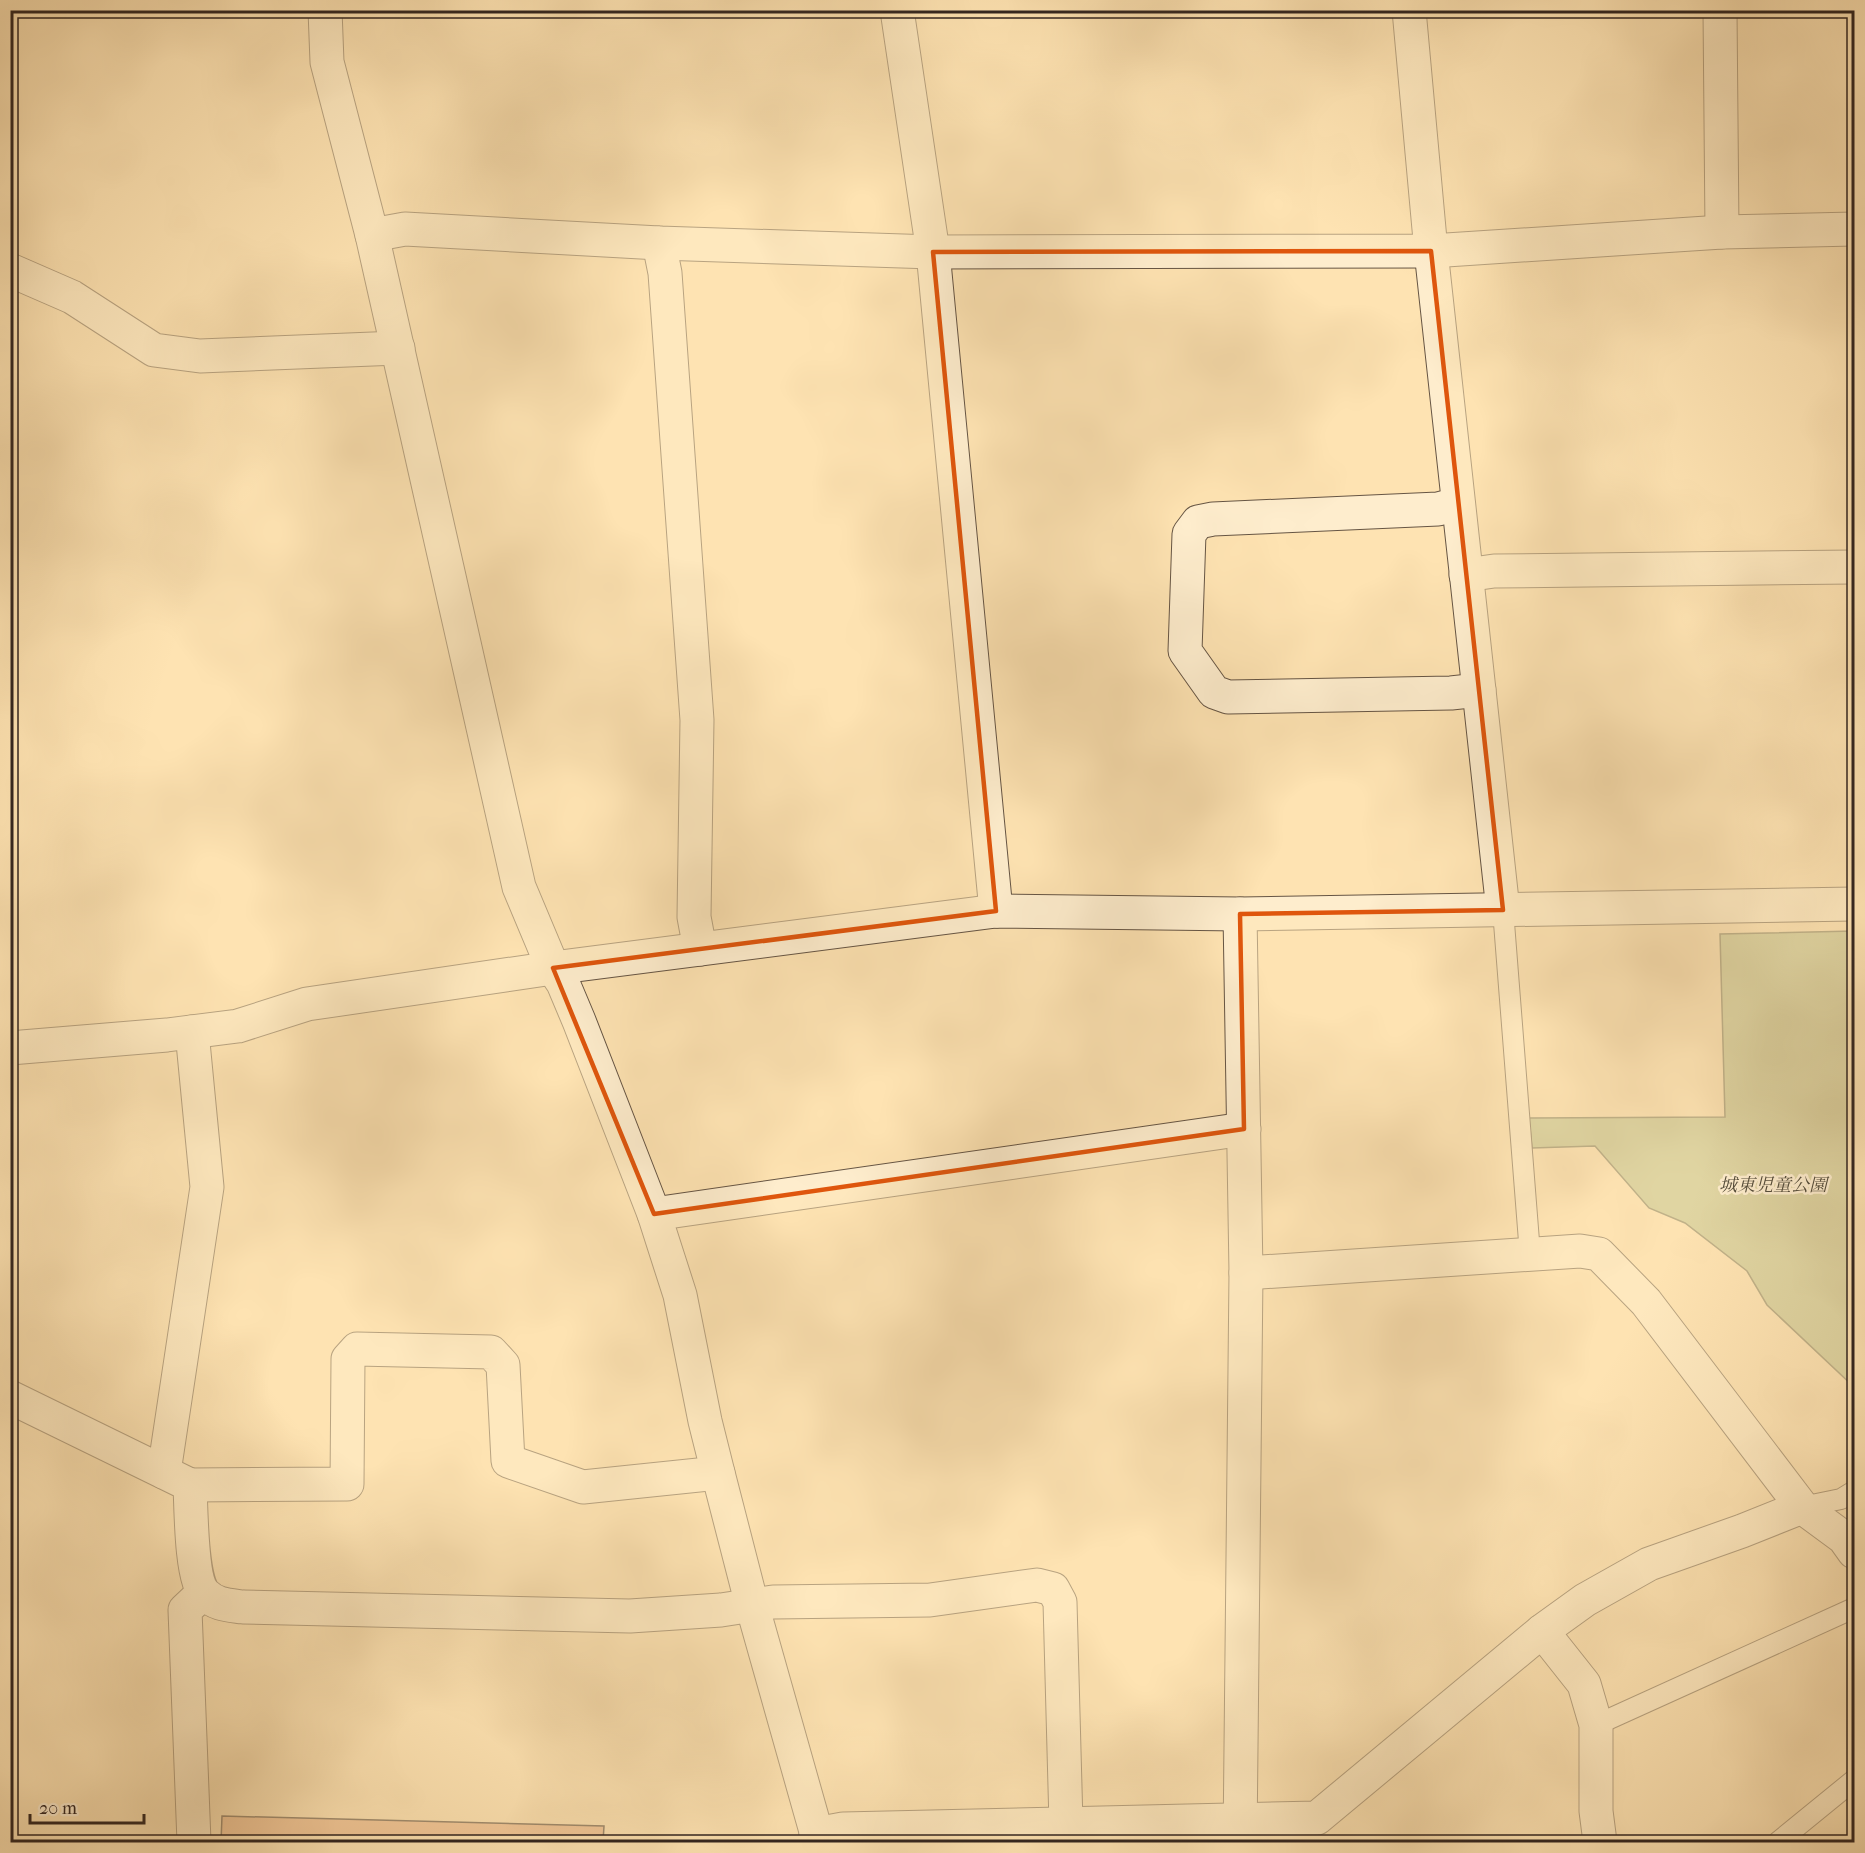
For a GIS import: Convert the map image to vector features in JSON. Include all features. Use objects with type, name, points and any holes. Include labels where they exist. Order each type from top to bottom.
[{"type":"street","points":[[325,10],[327,62],[372,235],[519,888],[553,968],[579,1021],[654,1214],[680,1295],[705,1421],[718,1473],[817,1838],[843,1829],[1066,1824],[1240,1830],[1317,1818],[1542,1631],[1585,1600],[1649,1564],[1802,1507]]},
{"type":"street","points":[[897,10],[933,252],[996,911]]},
{"type":"street","points":[[1409,10],[1431,251],[1503,910]]},
{"type":"street","points":[[1720,10],[1722,232]]},
{"type":"street","points":[[372,235],[405,229],[658,243],[933,252],[1431,251],[1722,232],[1854,229]]},
{"type":"street","points":[[658,243],[665,273],[697,720],[694,916],[700,949]]},
{"type":"street","points":[[10,270],[72,297],[154,350],[200,357],[398,348]]},
{"type":"street","points":[[1458,504],[1438,509],[1213,519],[1198,522],[1189,534],[1185,651],[1214,692],[1228,697],[1451,693],[1479,690]]},
{"type":"street","points":[[1466,575],[1494,571],[1854,567]]},
{"type":"street","points":[[10,1048],[238,1026],[307,1004],[553,968],[996,911],[1240,914],[1854,904]]},
{"type":"street","points":[[1240,914],[1246,1273],[1240,1830]]},
{"type":"street","points":[[192,1032],[207,1187],[177,1479],[196,1576],[203,1593],[218,1604],[243,1607],[630,1616],[721,1610],[773,1602],[930,1600],[1037,1585],[1053,1589],[1060,1602],[1066,1824]]},
{"type":"street","points":[[654,1214],[1244,1129]]},
{"type":"street","points":[[1246,1273],[1580,1251],[1599,1254],[1646,1302],[1802,1507],[1844,1538],[1854,1552]]},
{"type":"street","points":[[10,1397],[177,1479],[347,1484],[348,1359],[357,1349],[492,1352],[503,1365],[508,1461],[584,1487],[718,1473]]},
{"type":"street","points":[[194,1842],[185,1610],[203,1593]]},
{"type":"street","points":[[1542,1631],[1584,1684],[1596,1725],[1596,1811],[1600,1842]]},
{"type":"lane","points":[[1503,910],[1530,1254]]},
{"type":"lane","points":[[1802,1507],[1841,1499],[1854,1491]]},
{"type":"lane","points":[[1596,1725],[1854,1608]]},
{"type":"lane","points":[[1778,1842],[1854,1780]]},
{"type":"highlighted area","points":[[1431,251],[1503,910],[1240,914],[1244,1129],[654,1214],[553,968],[996,911],[933,252]]},
{"type":"green space","name":"城東児童公園","points":[[1854,931],[1854,1387],[1767,1305],[1747,1271],[1685,1223],[1649,1208],[1595,1146],[1532,1148],[1529,1118],[1725,1117],[1720,934]]},
{"type":"building","points":[[222,1816],[604,1826],[603,1842],[221,1842]]}]
